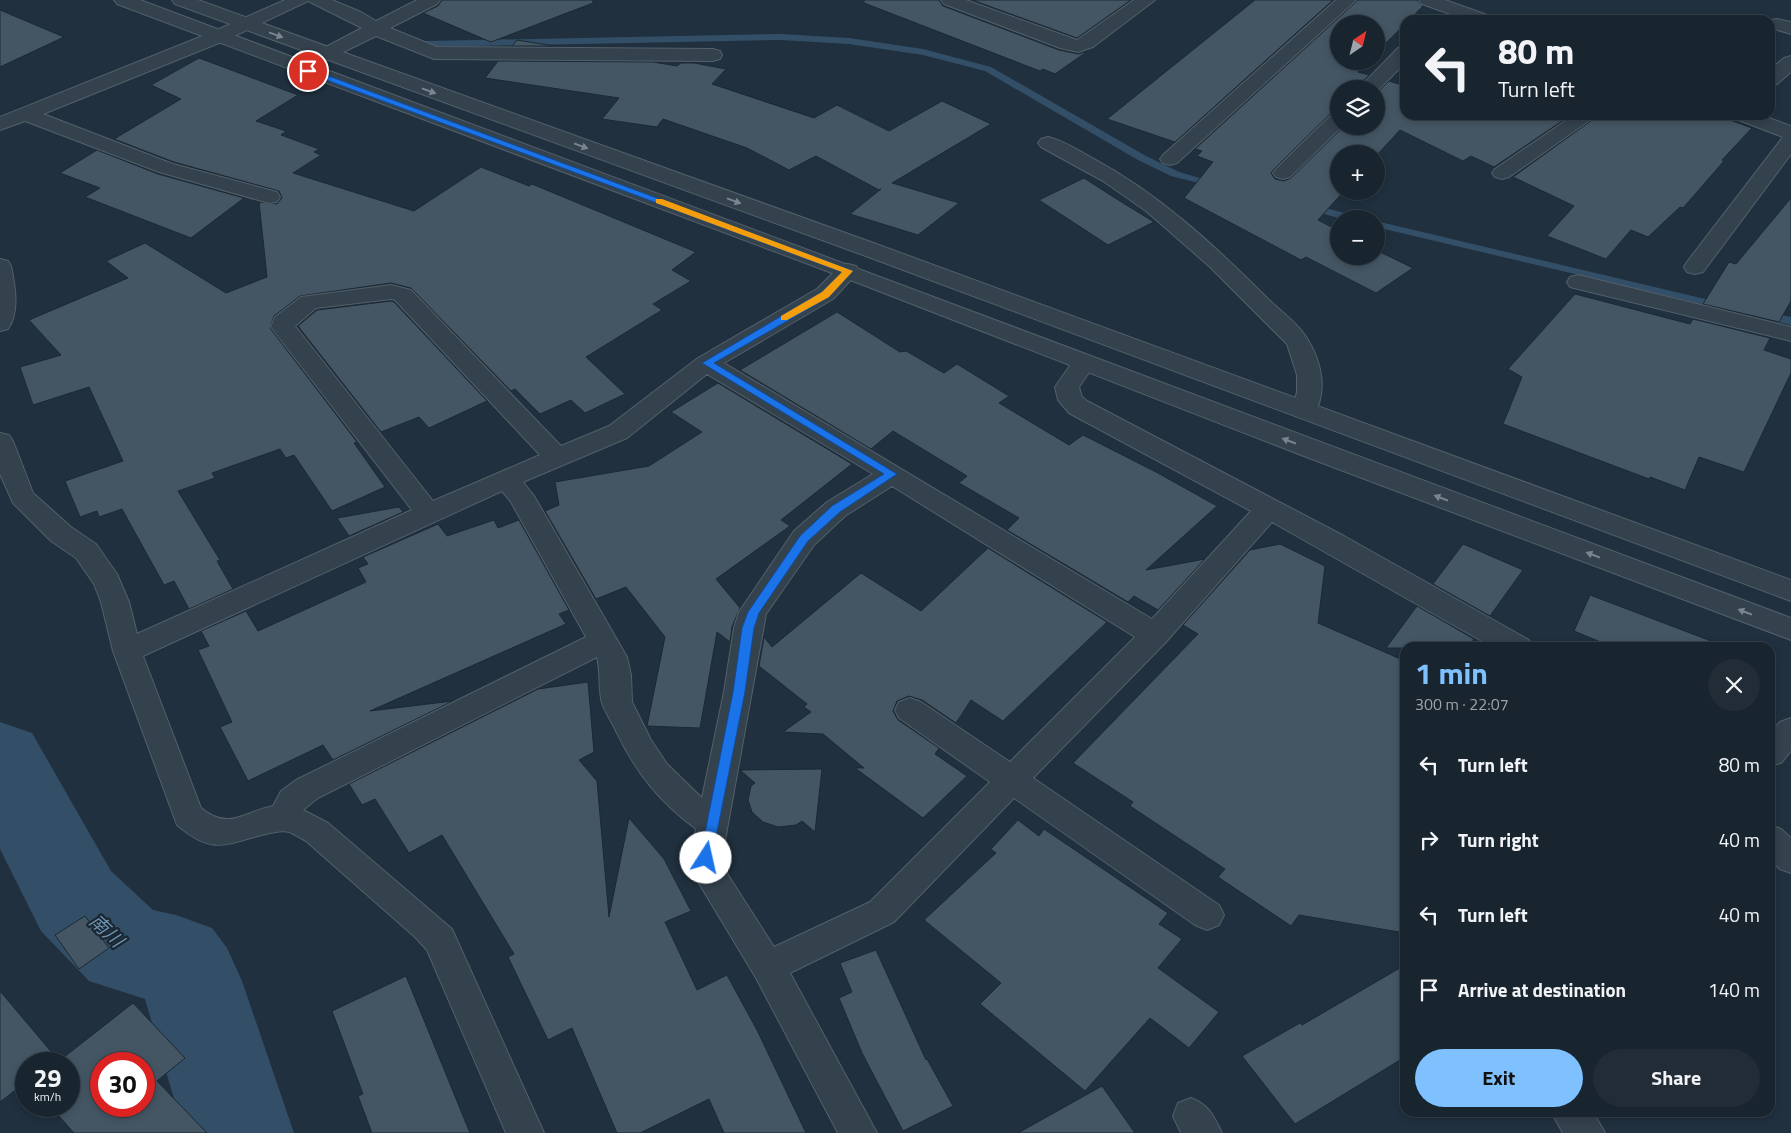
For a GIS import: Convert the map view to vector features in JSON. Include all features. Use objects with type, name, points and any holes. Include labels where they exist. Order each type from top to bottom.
[{"type":"street","points":[[123,0],[217,37],[848,271],[1791,629]]},
{"type":"street","points":[[181,0],[1304,410],[1791,591]]},
{"type":"street","points":[[0,124],[217,37],[300,0]]},
{"type":"street","points":[[316,0],[355,16],[376,29],[428,51],[444,54],[713,55]]},
{"type":"street","points":[[327,54],[431,0]]},
{"type":"street","points":[[950,0],[1067,44],[1078,46],[1086,43],[1146,0]]},
{"type":"street","points":[[1170,159],[1347,0]]},
{"type":"street","points":[[1428,0],[1444,14]]},
{"type":"street","points":[[1377,80],[1400,57]]},
{"type":"street","points":[[1775,76],[1791,62]]},
{"type":"street","points":[[25,114],[166,168],[269,197]]},
{"type":"street","points":[[1502,173],[1580,120]]},
{"type":"street","points":[[1757,120],[1791,132]]},
{"type":"street","points":[[1283,173],[1330,127]]},
{"type":"street","points":[[1695,267],[1791,140]]},
{"type":"street","points":[[1048,142],[1086,162],[1131,190],[1165,216],[1297,341],[1306,356],[1310,371],[1311,393],[1304,410]]},
{"type":"street","points":[[0,266],[4,297],[4,312],[0,324]]},
{"type":"street","points":[[127,651],[429,514],[618,432],[706,363],[825,294],[848,271]]},
{"type":"street","points":[[1578,282],[1791,334]]},
{"type":"street","points":[[429,514],[284,327],[283,322],[302,306],[309,302],[391,292],[403,295],[558,458]]},
{"type":"street","points":[[1084,362],[1067,387],[1070,400],[1078,406],[1269,508],[1508,642]]},
{"type":"street","points":[[706,363],[1155,635]]},
{"type":"street","points":[[0,441],[22,497],[61,534],[86,551],[99,567],[115,602],[127,651],[188,816],[197,825],[211,834],[234,832],[282,818],[300,822],[317,832],[427,927],[440,940],[525,1133]]},
{"type":"street","points":[[858,1133],[768,967],[713,880],[706,858],[739,692],[748,628],[753,612],[804,538],[820,522],[836,509],[892,474]]},
{"type":"street","points":[[506,480],[521,496],[612,657],[616,675],[617,702],[640,748],[656,773],[686,804],[712,824]]},
{"type":"street","points":[[768,967],[882,912],[1155,635],[1269,508]]},
{"type":"street","points":[[282,818],[292,800],[307,789],[603,641]]},
{"type":"street","points":[[910,710],[1207,915]]},
{"type":"street","points":[[1775,748],[1791,730]]},
{"type":"street","points":[[1775,844],[1791,859]]},
{"type":"street","points":[[1573,1117],[1586,1133]]},
{"type":"building","points":[[442,0],[593,0],[593,3],[491,42],[423,13],[438,6]]},
{"type":"building","points":[[864,0],[939,0],[943,6],[1059,50],[1078,54],[1088,51],[1055,74],[1043,69],[1040,71],[864,3]]},
{"type":"building","points":[[972,0],[1131,0],[1077,38]]},
{"type":"building","points":[[1255,0],[1333,0],[1175,142],[1107,119]]},
{"type":"building","points":[[1358,0],[1417,0],[1423,6],[1414,15],[1400,15],[1400,29],[1385,44],[1385,15],[1342,15]]},
{"type":"building","points":[[0,10],[64,37],[0,67]]},
{"type":"building","points":[[1330,26],[1330,70],[1360,70],[1358,72],[1369,75],[1364,80],[1330,80],[1330,114],[1275,168],[1271,173],[1275,179],[1284,181],[1291,178],[1335,135],[1385,135],[1385,85],[1389,81],[1400,84],[1400,120],[1564,120],[1494,167],[1471,156],[1463,161],[1400,130],[1385,146],[1330,145],[1330,200],[1336,200],[1318,220],[1330,226],[1330,265],[1385,265],[1385,254],[1413,268],[1376,293],[1306,257],[1301,260],[1184,198],[1213,162],[1197,156],[1202,151],[1195,149]]},
{"type":"building","points":[[517,40],[554,46],[512,46]]},
{"type":"building","points":[[199,58],[298,95],[256,121],[286,131],[281,135],[319,149],[314,152],[321,155],[293,173],[414,211],[481,167],[529,186],[532,184],[696,252],[672,270],[691,281],[653,304],[662,310],[586,357],[625,394],[585,413],[571,400],[540,414],[515,389],[511,391],[411,288],[391,283],[300,296],[274,316],[270,328],[357,442],[354,443],[385,487],[332,511],[294,455],[286,458],[280,449],[212,473],[215,478],[178,491],[220,560],[217,561],[233,589],[189,609],[174,581],[164,585],[122,509],[99,517],[97,511],[80,517],[65,481],[123,461],[89,387],[33,405],[20,367],[61,355],[29,320],[128,278],[106,261],[145,243],[226,293],[267,277],[259,202],[277,204],[282,198],[279,191],[174,162],[114,139],[181,99],[151,85]]},
{"type":"building","points":[[498,61],[653,62],[677,66],[681,63],[694,63],[726,69],[712,84],[814,118],[837,105],[889,131],[942,101],[991,124],[892,183],[959,203],[918,235],[850,214],[881,189],[879,190],[816,156],[789,170],[747,148],[663,119],[657,127],[602,119],[619,98],[485,78]]},
{"type":"building","points":[[1592,120],[1730,120],[1752,128],[1722,160],[1724,161],[1683,208],[1680,207],[1648,237],[1631,230],[1606,259],[1547,236],[1574,206],[1513,177]]},
{"type":"building","points":[[97,150],[158,174],[244,198],[191,238],[85,197],[100,188],[60,173]]},
{"type":"building","points":[[1084,178],[1154,222],[1108,245],[1039,200]]},
{"type":"building","points":[[1791,198],[1791,301],[1779,322],[1703,304],[1729,262],[1736,264]]},
{"type":"building","points":[[1575,294],[1690,324],[1693,319],[1770,338],[1764,350],[1791,359],[1791,373],[1744,472],[1699,457],[1685,490],[1650,477],[1649,479],[1503,424],[1522,377],[1508,369]]},
{"type":"building","points":[[391,301],[487,401],[429,428],[419,417],[381,432],[298,326],[317,310]]},
{"type":"building","points":[[837,312],[900,352],[906,351],[944,373],[957,364],[1009,396],[999,403],[1069,445],[1083,435],[1217,506],[1146,570],[1205,559],[1158,610],[1134,596],[1128,602],[1007,530],[1019,518],[959,483],[967,476],[893,431],[871,449],[740,370]]},
{"type":"building","points":[[718,383],[852,464],[781,520],[790,526],[716,579],[740,608],[732,627],[730,642],[717,632],[700,728],[647,726],[665,637],[626,587],[596,599],[545,511],[559,505],[555,482],[649,466],[702,432],[671,412]]},
{"type":"building","points":[[399,507],[403,512],[349,536],[337,518]]},
{"type":"building","points":[[494,520],[498,528],[519,520],[569,610],[559,614],[566,624],[370,711],[453,701],[333,760],[323,745],[248,781],[220,727],[232,722],[198,650],[209,646],[201,631],[246,611],[258,631],[366,582],[358,568],[368,564],[363,557],[438,524],[447,536]]},
{"type":"building","points":[[1280,544],[1325,566],[1318,623],[1400,659],[1400,932],[1299,915],[1291,926],[1218,877],[1225,869],[1130,806],[1133,802],[1073,763],[1198,634],[1183,625],[1250,550]]},
{"type":"building","points":[[1463,544],[1523,570],[1490,616],[1433,584]]},
{"type":"building","points":[[988,548],[1107,622],[1003,721],[971,700],[956,723],[922,700],[909,696],[897,701],[893,711],[898,720],[939,748],[935,754],[967,776],[923,818],[855,768],[864,768],[823,734],[783,732],[811,712],[804,707],[807,704],[759,666],[764,637],[772,647],[861,573],[921,611]]},
{"type":"building","points":[[1590,595],[1714,642],[1601,642],[1574,631]]},
{"type":"building","points":[[1417,606],[1474,639],[1472,642],[1400,642],[1400,648],[1386,648]]},
{"type":"building","points":[[588,682],[594,752],[579,760],[597,781],[609,917],[629,818],[664,859],[691,911],[665,922],[697,990],[727,975],[758,1032],[806,1133],[724,1133],[709,1099],[640,1133],[617,1133],[572,1028],[548,1040],[508,957],[514,954],[442,835],[409,853],[375,799],[362,805],[349,784],[538,689]]},
{"type":"building","points":[[822,769],[815,832],[802,821],[796,825],[778,827],[763,822],[752,812],[748,800],[751,786],[755,783],[740,770]]},
{"type":"building","points":[[1018,820],[1039,836],[1044,829],[1168,913],[1159,924],[1182,939],[1158,968],[1219,1012],[1189,1048],[1150,1018],[1085,1091],[980,1004],[1001,983],[924,920],[996,853],[991,849]]},
{"type":"building","points":[[85,916],[109,948],[79,969],[55,935]]},
{"type":"building","points":[[876,950],[926,1060],[953,1106],[903,1131],[862,1053],[839,998],[852,992],[840,963]]},
{"type":"building","points":[[1400,968],[1400,1060],[1295,1124],[1242,1056],[1300,1023],[1302,1025]]},
{"type":"building","points":[[406,976],[470,1133],[372,1133],[358,1096],[363,1094],[332,1011]]},
{"type":"building","points":[[0,991],[51,1052],[15,1052],[15,1090],[0,1102]]},
{"type":"building","points":[[133,1003],[185,1058],[157,1081],[207,1133],[74,1133],[60,1117],[80,1117],[80,1052],[70,1052]]},
{"type":"building","points":[[1102,1086],[1135,1133],[1018,1133]]},
{"type":"waterway","points":[[426,44],[780,37],[849,41],[923,52],[988,69],[1142,158],[1175,174],[1215,184]]},
{"type":"waterway","points":[[1309,207],[1330,212]]},
{"type":"waterway","points":[[1385,226],[1722,306]]},
{"type":"waterway","points":[[1762,315],[1791,321]]},
{"type":"waterway","name":"南川","points":[[0,759],[76,901],[125,949],[176,960],[191,981],[239,1133]]},
{"type":"slow traffic","points":[[659,201],[848,271],[825,294],[784,318]]},
{"type":"route","points":[[308,71],[848,271],[825,294],[706,363],[892,474],[836,509],[820,522],[804,538],[753,612],[748,628],[732,732],[706,858]]}]
